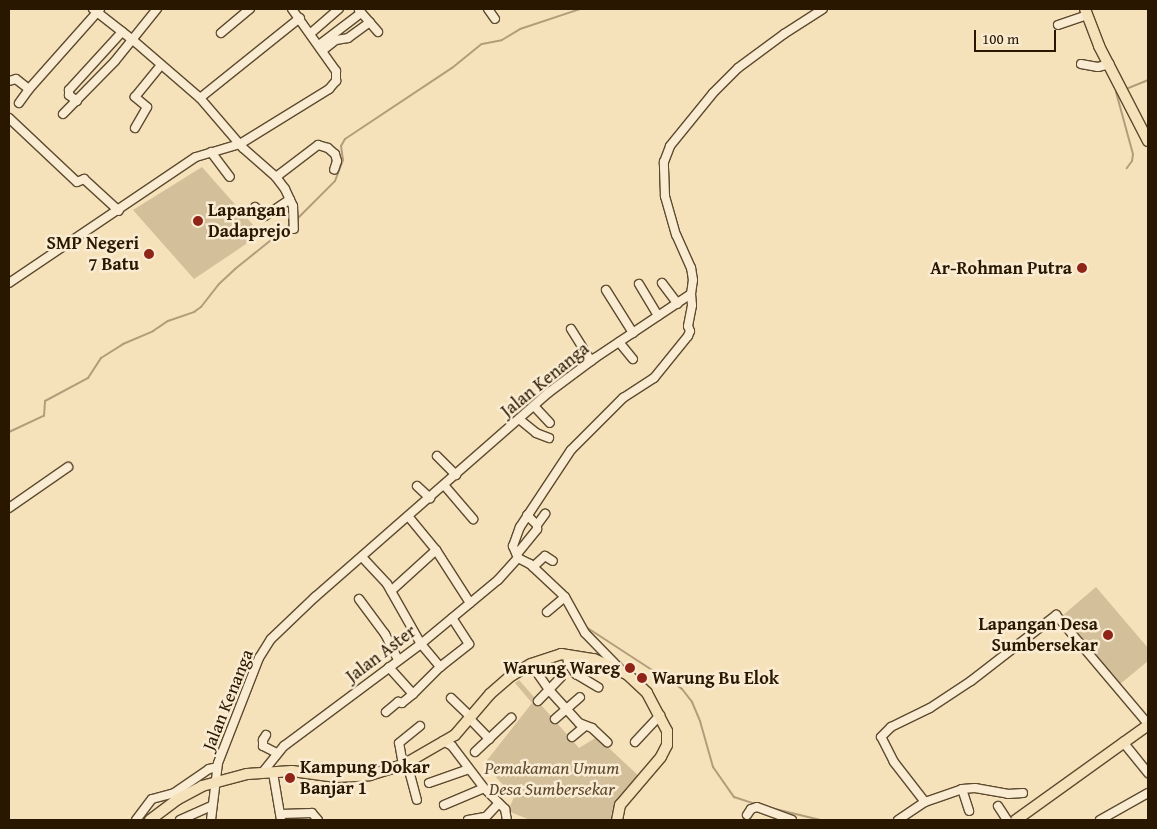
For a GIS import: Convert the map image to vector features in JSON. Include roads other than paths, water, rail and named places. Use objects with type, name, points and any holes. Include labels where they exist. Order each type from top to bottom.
[{"type":"main road","points":[[1086,12],[1099,46],[1120,83],[1148,141]]},
{"type":"main road","points":[[150,820],[178,799],[215,781],[262,773],[292,772],[336,777],[370,775],[405,764],[448,744],[504,681],[531,664],[554,655],[567,654],[594,659],[623,672],[643,688],[660,715],[667,736],[665,750],[620,805],[617,820]]},
{"type":"main road","points":[[1019,819],[1148,724]]},
{"type":"street","points":[[63,114],[115,61],[156,9]]},
{"type":"street","points":[[221,32],[250,9]]},
{"type":"street","points":[[311,33],[339,9]]},
{"type":"street","points":[[488,9],[495,19]]},
{"type":"street","points":[[623,672],[585,633],[564,598],[534,567],[518,556],[513,544],[528,515],[570,450],[624,398],[654,378],[690,331],[688,325],[692,305],[693,280],[691,268],[676,235],[665,196],[664,162],[670,146],[713,93],[738,68],[784,34],[823,9]]},
{"type":"street","points":[[19,103],[97,10],[200,98],[240,144],[276,177],[290,199],[295,223]]},
{"type":"street","points":[[9,283],[119,211],[188,162],[211,152],[240,144],[329,89],[338,76],[321,47],[294,10]]},
{"type":"street","points":[[321,47],[359,11],[378,32]]},
{"type":"street","points":[[1058,25],[1086,12]]},
{"type":"street","points":[[200,98],[300,18]]},
{"type":"street","points":[[321,47],[336,40],[348,38],[370,22]]},
{"type":"street","points":[[77,100],[69,95],[69,90],[122,32]]},
{"type":"street","points":[[135,128],[147,107],[137,101],[135,97],[161,64]]},
{"type":"street","points":[[1081,64],[1098,67],[1110,64]]},
{"type":"street","points":[[9,81],[16,78],[29,89]]},
{"type":"street","points":[[9,118],[77,182],[84,179],[119,211]]},
{"type":"street","points":[[276,177],[318,145],[328,148],[335,154],[337,161],[334,170]]},
{"type":"street","points":[[211,152],[230,177]]},
{"type":"street","points":[[256,207],[265,216],[290,199]]},
{"type":"street","points":[[662,283],[678,304]]},
{"type":"street","points":[[639,284],[658,316]]},
{"type":"street","points":[[606,290],[633,333]]},
{"type":"street","name":"Jalan Kenanga","points":[[211,820],[218,765],[264,649],[299,611],[534,406],[591,361],[691,294]]},
{"type":"street","points":[[571,329],[591,361]]},
{"type":"street","points":[[619,342],[632,359]]},
{"type":"street","points":[[534,406],[550,423]]},
{"type":"street","points":[[519,419],[536,433],[549,438]]},
{"type":"street","points":[[437,456],[456,475]]},
{"type":"street","points":[[9,508],[68,467]]},
{"type":"street","points":[[444,485],[474,519]]},
{"type":"street","points":[[417,486],[430,498]]},
{"type":"street","name":"Jalan Aster","points":[[262,773],[277,753],[389,666],[421,644],[498,580],[518,556],[545,514]]},
{"type":"street","points":[[528,515],[537,525]]},
{"type":"street","points":[[408,516],[436,550],[470,603]]},
{"type":"street","points":[[391,591],[436,550]]},
{"type":"street","points":[[534,567],[545,556],[553,561]]},
{"type":"street","points":[[362,557],[391,591],[421,644],[440,667]]},
{"type":"street","points":[[546,612],[564,598]]},
{"type":"street","points":[[359,599],[385,634],[398,660]]},
{"type":"street","points":[[926,802],[894,762],[881,737],[892,727],[930,708],[971,681],[1056,615],[1148,724]]},
{"type":"street","points":[[386,712],[398,702],[402,703],[413,694],[440,667],[469,644],[452,618]]},
{"type":"street","points":[[567,654],[568,663],[576,674],[598,687]]},
{"type":"street","points":[[531,664],[548,690],[579,723],[592,728],[607,742]]},
{"type":"street","points":[[389,666],[413,694]]},
{"type":"street","points":[[538,701],[562,677]]},
{"type":"street","points":[[555,720],[580,697]]},
{"type":"street","points":[[451,698],[489,739]]},
{"type":"street","points":[[635,742],[660,715]]},
{"type":"street","points":[[475,752],[510,718]]},
{"type":"street","points":[[418,800],[399,743],[420,726]]},
{"type":"street","points":[[572,737],[585,726]]},
{"type":"street","points":[[266,735],[263,740],[263,746],[277,753]]},
{"type":"street","points":[[1123,742],[1148,773]]},
{"type":"street","points":[[448,744],[484,788],[506,811],[507,820]]},
{"type":"street","points":[[136,820],[152,799],[174,793],[218,765]]},
{"type":"street","points":[[429,783],[469,768]]},
{"type":"street","points":[[273,773],[281,817],[312,813],[318,820]]},
{"type":"street","points":[[444,805],[484,788]]},
{"type":"street","points":[[898,820],[926,802],[962,789],[975,788],[1008,794],[1023,793]]},
{"type":"street","points":[[962,789],[969,811]]},
{"type":"street","points":[[1100,820],[1148,793]]},
{"type":"street","points":[[468,820],[481,816],[484,819],[499,803]]},
{"type":"street","points":[[180,820],[212,806]]},
{"type":"street","points":[[998,806],[1006,820]]},
{"type":"street","points":[[747,815],[751,809],[757,807],[792,820]]},
{"type":"waterway","points":[[296,220],[335,181],[343,160],[341,146],[345,139],[452,68],[482,44],[502,40],[520,29],[580,9]]},
{"type":"waterway","points":[[1126,89],[1148,80]]},
{"type":"waterway","points":[[1119,91],[1116,92],[1133,154],[1132,161],[1127,168]]},
{"type":"waterway","points":[[9,432],[44,416],[45,401],[88,378],[101,358],[123,344],[153,331],[168,321],[194,312],[201,307],[219,284],[235,269],[291,224]]},
{"type":"waterway","points":[[586,627],[655,672],[664,675],[682,689],[692,702],[700,721],[713,767],[734,797],[756,804]]},
{"type":"waterway","points":[[763,806],[820,820]]},
{"type":"place","name":"Lapangan Dadaprejo","points":[[198,221]]},
{"type":"place","name":"SMP Negeri 7 Batu","points":[[149,254]]},
{"type":"place","name":"Ar-Rohman Putra","points":[[1082,268]]},
{"type":"place","name":"Lapangan Desa Sumbersekar","points":[[1108,635]]},
{"type":"place","name":"Warung Wareg","points":[[630,668]]},
{"type":"place","name":"Warung Bu Elok","points":[[642,678]]},
{"type":"place","name":"Kampung Dokar Banjar 1","points":[[290,778]]},
{"type":"park label","name":"Pemakaman Umum Desa Sumbersekar","points":[[552,780]]}]
